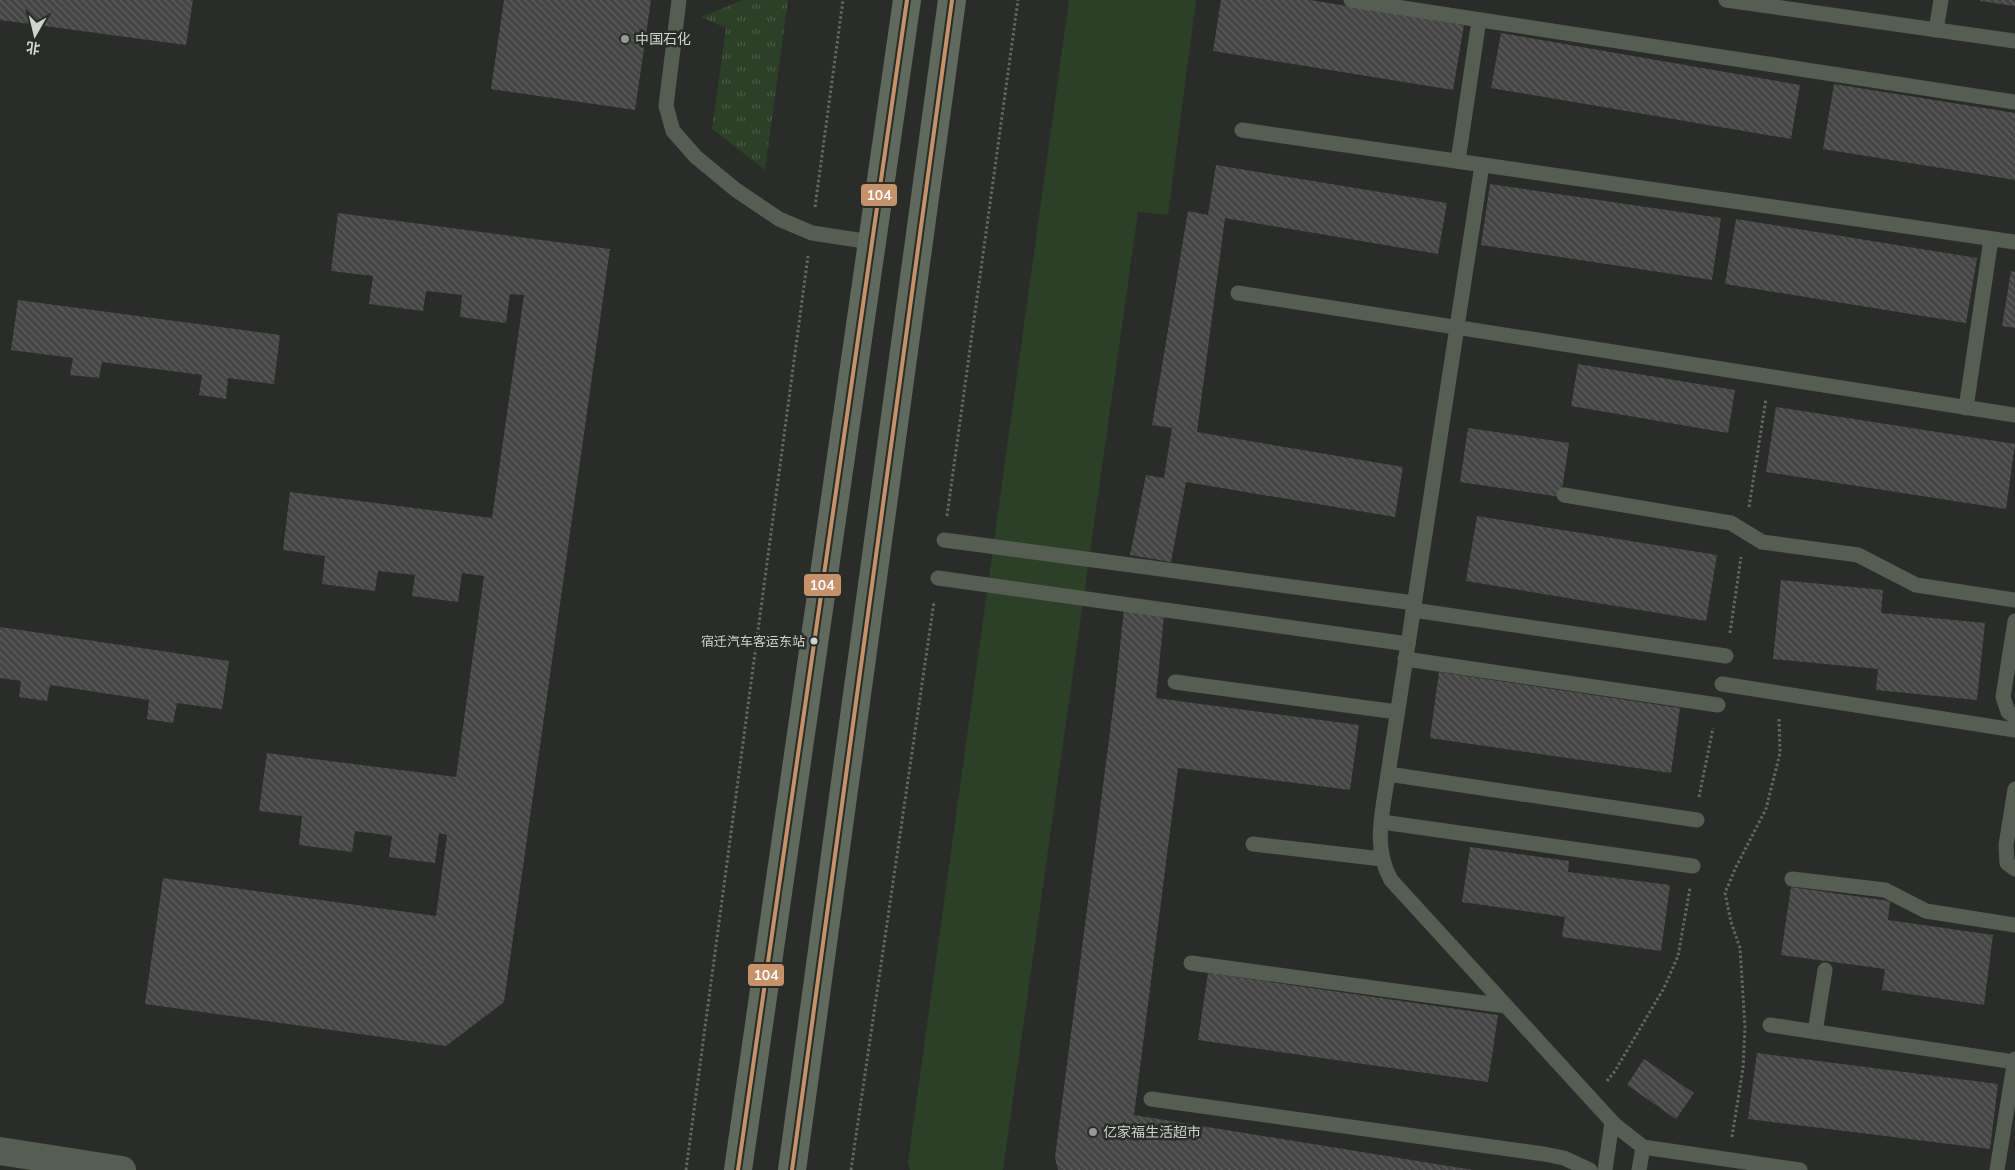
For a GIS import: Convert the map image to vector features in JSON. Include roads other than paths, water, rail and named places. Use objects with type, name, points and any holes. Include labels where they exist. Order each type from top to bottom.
[{"type":"main road","points":[[738,1170],[907,0]]},
{"type":"main road","points":[[792,1170],[952,0]]},
{"type":"street","points":[[0,1150],[122,1170]]},
{"type":"lane","points":[[679,0],[666,106],[673,131],[696,157],[736,190],[779,219],[812,233],[871,242]]},
{"type":"lane","points":[[1351,0],[2015,102]]},
{"type":"lane","points":[[1726,0],[2015,41]]},
{"type":"lane","points":[[1936,30],[1940,0]]},
{"type":"lane","points":[[1458,161],[1479,20]]},
{"type":"lane","points":[[1242,130],[2015,242]]},
{"type":"lane","points":[[1482,164],[1388,774],[1379,846],[1382,859],[1391,880],[1612,1122],[1643,1147],[1800,1170]]},
{"type":"lane","points":[[1966,408],[1991,239]]},
{"type":"lane","points":[[1238,293],[2015,415]]},
{"type":"lane","points":[[1564,495],[1731,523],[1762,542],[1858,556],[1916,585],[2015,600]]},
{"type":"lane","points":[[944,540],[1413,606],[1726,656]]},
{"type":"lane","points":[[938,578],[1406,652],[1718,705]]},
{"type":"lane","points":[[2015,621],[2003,697],[2008,712],[2015,717]]},
{"type":"lane","points":[[1175,682],[1398,712]]},
{"type":"lane","points":[[1722,684],[2015,730]]},
{"type":"lane","points":[[1388,774],[1696,820]]},
{"type":"lane","points":[[2015,789],[2006,845],[2008,863],[2015,869]]},
{"type":"lane","points":[[1382,822],[1693,866]]},
{"type":"lane","points":[[1252,844],[1382,859]]},
{"type":"lane","points":[[1792,879],[1885,890],[1926,911],[2015,925]]},
{"type":"lane","points":[[1192,962],[1506,1006]]},
{"type":"lane","points":[[1816,1032],[1825,970]]},
{"type":"lane","points":[[1770,1025],[2015,1060],[1997,1170]]},
{"type":"lane","points":[[1150,1099],[1544,1154],[1564,1158],[1590,1170]]},
{"type":"lane","points":[[1604,1170],[1612,1122]]},
{"type":"lane","points":[[1639,1170],[1643,1147]]},
{"type":"place","name":"中国石化","points":[[625,39]]},
{"type":"place","name":"宿迁汽车客运东站","points":[[814,641]]},
{"type":"place","name":"亿家福生活超市","points":[[1093,1132]]}]
